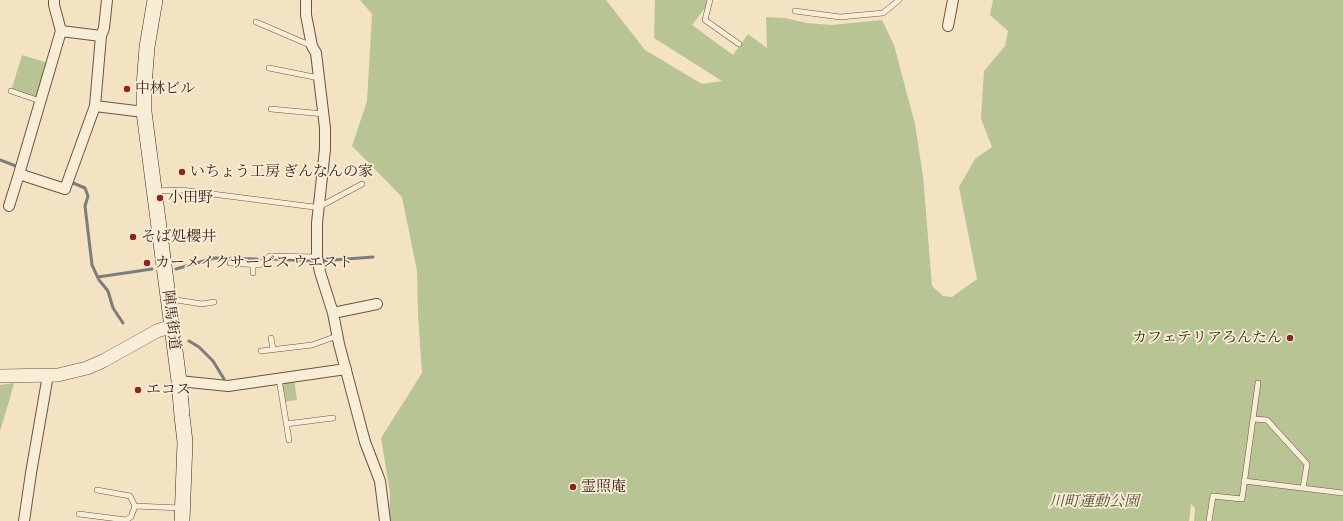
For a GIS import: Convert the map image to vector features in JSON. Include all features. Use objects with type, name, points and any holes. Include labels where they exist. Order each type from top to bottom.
[{"type":"main road","name":"陣馬街道","points":[[155,0],[147,47],[144,112],[169,299],[185,442],[183,514]]},
{"type":"street","points":[[9,206],[61,31],[54,0]]},
{"type":"street","points":[[19,174],[66,189],[95,106],[101,36],[104,28],[107,0]]},
{"type":"street","points":[[306,0],[306,15],[312,46],[316,53],[325,128],[325,149],[317,223],[317,257],[320,272],[333,313],[365,442],[380,481],[385,521]]},
{"type":"street","points":[[948,26],[953,0]]},
{"type":"street","points":[[61,31],[101,36]]},
{"type":"street","points":[[95,106],[144,112]]},
{"type":"street","points":[[333,313],[377,304]]},
{"type":"street","points":[[0,376],[67,373],[96,365],[156,331],[172,326]]},
{"type":"street","points":[[179,381],[228,386],[346,369]]},
{"type":"street","points":[[24,521],[48,375]]},
{"type":"lane","points":[[710,0],[705,20],[739,44]]},
{"type":"lane","points":[[795,11],[840,17],[883,13],[900,0]]},
{"type":"lane","points":[[256,22],[312,46]]},
{"type":"lane","points":[[269,68],[319,78]]},
{"type":"lane","points":[[11,91],[40,101]]},
{"type":"lane","points":[[271,109],[324,114]]},
{"type":"lane","points":[[154,191],[181,190],[319,207],[362,184]]},
{"type":"lane","points":[[230,263],[259,265],[270,256],[317,257]]},
{"type":"lane","points":[[253,264],[253,273]]},
{"type":"lane","points":[[169,299],[202,304],[214,302]]},
{"type":"lane","points":[[261,351],[312,345],[338,336]]},
{"type":"lane","points":[[271,338],[273,349]]},
{"type":"lane","points":[[279,379],[289,440]]},
{"type":"lane","points":[[1209,521],[1213,496],[1242,499],[1258,383]]},
{"type":"lane","points":[[286,424],[333,418]]},
{"type":"lane","points":[[1253,419],[1267,420],[1307,464],[1303,488]]},
{"type":"lane","points":[[1244,482],[1343,493]]},
{"type":"lane","points":[[79,514],[126,520],[131,517],[135,506],[130,496],[97,490]]},
{"type":"lane","points":[[135,506],[183,514]]},
{"type":"green space","name":"川町運動公園","points":[[360,0],[606,0],[645,50],[702,84],[722,81],[654,38],[655,0],[710,0],[708,8],[704,9],[692,25],[733,55],[748,34],[767,48],[766,17],[785,18],[807,23],[831,25],[882,20],[894,45],[915,124],[923,176],[932,286],[943,296],[952,297],[977,279],[959,187],[975,159],[992,147],[981,119],[984,71],[1005,46],[1008,31],[990,15],[993,0],[1343,0],[1343,521],[1194,521],[1195,508],[1191,504],[1189,521],[389,521],[390,493],[381,438],[422,373],[417,271],[402,197],[352,146],[367,101],[372,14]]},
{"type":"green space","points":[[22,55],[51,64],[42,95],[35,99],[11,91]]},
{"type":"green space","points":[[294,378],[297,400],[282,402],[279,383],[290,382]]},
{"type":"green space","points":[[14,383],[10,398],[0,431],[0,385]]},
{"type":"waterway","points":[[0,160],[16,166]]},
{"type":"waterway","points":[[73,183],[85,188],[88,196],[85,206],[92,265],[99,280],[108,291],[113,308],[123,323]]},
{"type":"waterway","points":[[320,261],[373,257]]},
{"type":"waterway","points":[[176,269],[214,258],[257,259]]},
{"type":"waterway","points":[[273,259],[313,261]]},
{"type":"waterway","points":[[98,277],[152,269]]},
{"type":"waterway","points":[[189,341],[199,347],[213,361],[224,379]]},
{"type":"place","name":"中林ビル","points":[[127,89]]},
{"type":"place","name":"いちょう工房 ぎんなんの家","points":[[182,172]]},
{"type":"place","name":"小田野","points":[[160,198]]},
{"type":"place","name":"そば処櫻井","points":[[133,237]]},
{"type":"place","name":"カーメイクサービス ウエスト","points":[[147,263]]},
{"type":"place","name":"カフェテリアろんたん","points":[[1290,338]]},
{"type":"place","name":"エコス","points":[[138,390]]},
{"type":"place","name":"霊照庵","points":[[573,487]]}]
